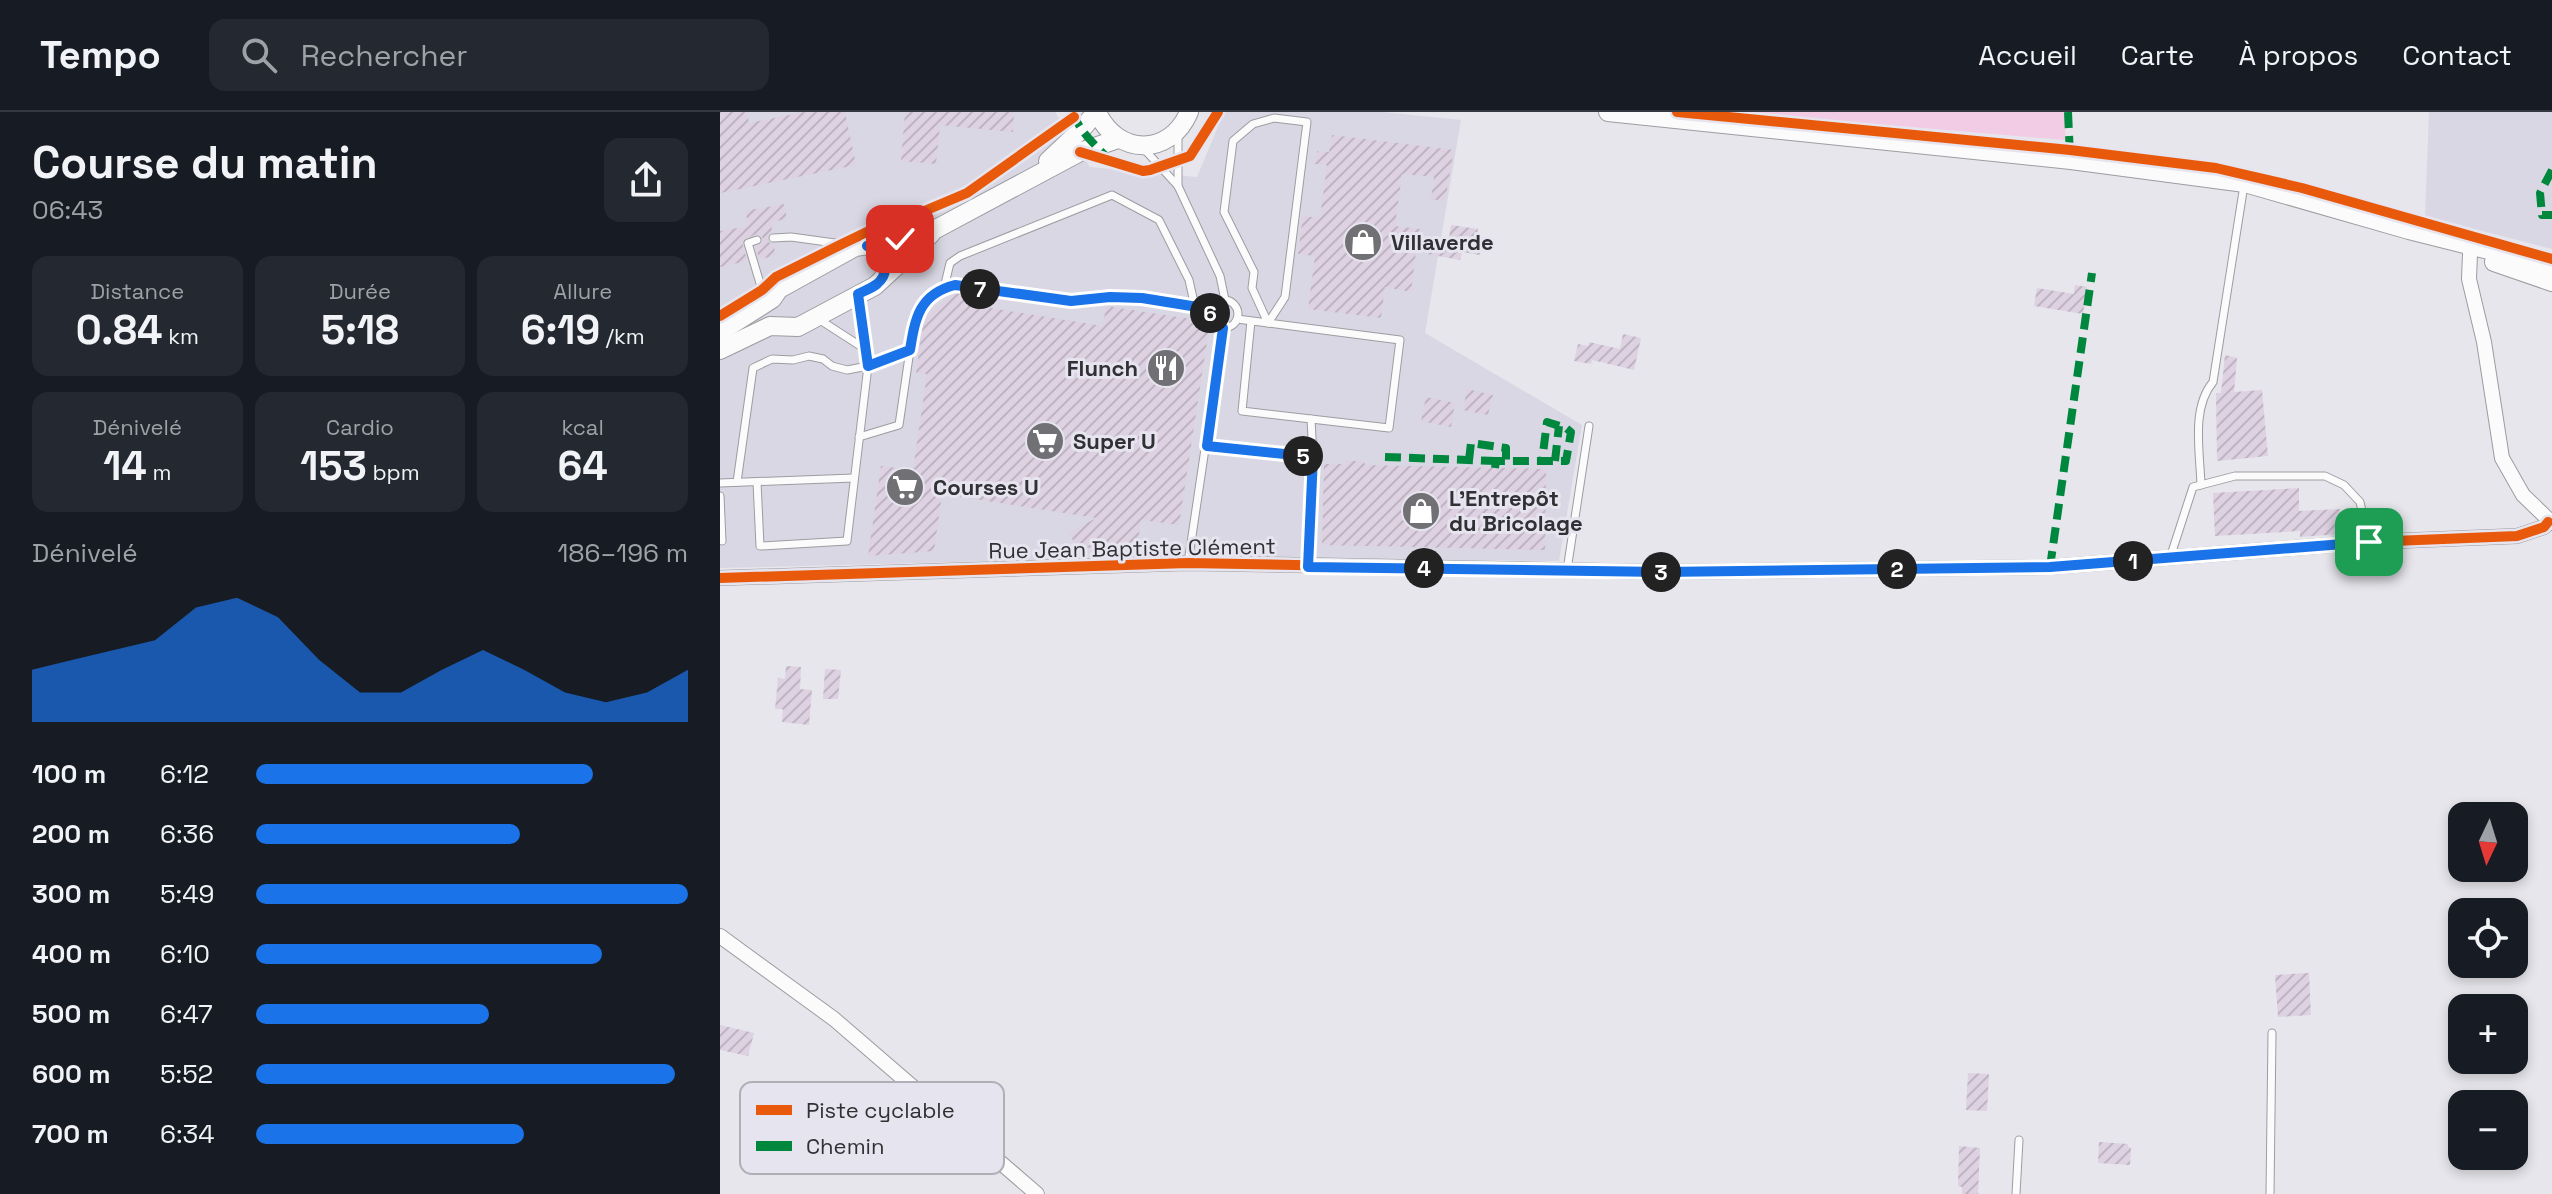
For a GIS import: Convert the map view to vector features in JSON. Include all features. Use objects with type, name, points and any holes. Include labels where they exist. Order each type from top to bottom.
[{"type":"main road","points":[[1028,180],[1096,112],[1118,139],[1141,146],[1167,140],[1178,132],[1189,112]]},
{"type":"main road","points":[[1608,112],[2071,160],[2245,183],[2409,230],[2552,266]]},
{"type":"main road","points":[[720,350],[770,326],[798,327],[815,318],[875,286],[936,229],[1080,152],[1118,139]]},
{"type":"main road","points":[[783,325],[772,312],[772,299],[784,285],[858,248],[936,229]]},
{"type":"main road","points":[[2409,230],[2552,282]]},
{"type":"main road","points":[[858,248],[874,248],[885,263],[883,276]]},
{"type":"main road","points":[[720,332],[772,299]]},
{"type":"street","points":[[2470,254],[2469,279],[2484,342],[2502,458],[2523,495],[2550,522]]},
{"type":"street","name":"Rue Jean Baptiste Clément","points":[[720,578],[1188,563],[1662,572],[2050,567],[2369,542],[2517,536],[2550,522]]},
{"type":"street","points":[[720,936],[834,1019],[907,1082]]},
{"type":"street","points":[[1004,1166],[1037,1194]]},
{"type":"lane","points":[[1274,118],[1307,122],[1285,297],[1268,323],[1252,288],[1254,272],[1224,212],[1233,141],[1253,124],[1274,118]]},
{"type":"lane","points":[[1178,132],[1178,186]]},
{"type":"lane","points":[[1141,146],[1178,186],[1220,276],[1225,300]]},
{"type":"lane","points":[[2201,485],[2200,414],[2204,393],[2213,382],[2245,183]]},
{"type":"lane","points":[[944,288],[950,263],[960,256],[1112,195],[1159,220],[1189,280],[1195,307]]},
{"type":"lane","points":[[773,238],[791,237],[858,248]]},
{"type":"lane","points":[[757,240],[748,243],[762,290],[772,299]]},
{"type":"lane","points":[[859,437],[899,425],[916,315],[930,298],[944,288],[955,285],[1071,301],[1142,298],[1210,309]]},
{"type":"lane","points":[[757,482],[760,546],[847,541],[868,366],[858,294]]},
{"type":"lane","points":[[1225,300],[1236,306],[1237,319],[1232,326],[1223,328],[1212,322],[1210,309],[1216,302],[1225,300]]},
{"type":"lane","points":[[815,318],[830,324],[865,349]]},
{"type":"lane","points":[[1237,319],[1400,340],[1389,428],[1242,411],[1251,321]]},
{"type":"lane","points":[[1188,563],[1223,328]]},
{"type":"lane","points":[[737,482],[753,368],[772,359],[793,360],[809,356],[847,370],[868,366],[910,350]]},
{"type":"lane","points":[[1308,567],[1313,457],[1311,419]]},
{"type":"lane","points":[[1567,570],[1589,426]]},
{"type":"lane","points":[[1207,446],[1313,457]]},
{"type":"lane","points":[[2170,558],[2193,487],[2235,476],[2325,476],[2344,485],[2360,502],[2369,542]]},
{"type":"lane","points":[[720,483],[854,478]]},
{"type":"lane","points":[[720,496],[722,541]]},
{"type":"lane","points":[[2270,1194],[2272,1033]]},
{"type":"lane","points":[[2016,1194],[2019,1140]]},
{"type":"shaded area","points":[[720,112],[1055,112],[1090,167],[1197,177],[1224,112],[1383,112],[1461,120],[1425,333],[1582,425],[1559,561],[1158,557],[720,568]]},
{"type":"shaded area","points":[[1732,112],[2066,112],[2065,140]]},
{"type":"shaded area","points":[[2429,112],[2552,112],[2552,249],[2425,216]]},
{"type":"building","points":[[720,112],[747,112],[749,123],[804,112],[845,112],[856,165],[720,193]]},
{"type":"building","points":[[905,112],[1014,112],[1013,132],[940,125],[936,164],[901,161]]},
{"type":"building","name":"Villaverde","points":[[1332,135],[1454,150],[1445,201],[1431,199],[1434,177],[1402,174],[1395,226],[1420,229],[1418,240],[1448,244],[1451,225],[1478,229],[1476,241],[1482,242],[1480,255],[1462,252],[1460,260],[1416,252],[1411,292],[1385,287],[1381,318],[1308,309],[1315,256],[1298,254],[1303,216],[1320,218],[1327,165],[1315,164],[1317,151],[1329,152]]},
{"type":"building","points":[[784,204],[787,219],[771,222],[772,232],[767,238],[774,244],[775,256],[759,259],[756,247],[762,244],[763,239],[756,234],[742,241],[747,261],[720,267],[720,231],[749,226],[745,211]]},
{"type":"building","points":[[2075,285],[2087,287],[2083,314],[2034,306],[2037,288],[2074,294]]},
{"type":"building","points":[[957,292],[985,296],[984,307],[1103,326],[1106,306],[1210,322],[1179,525],[1141,520],[1137,547],[1077,548],[1069,533],[1096,518],[942,494],[934,551],[868,556],[881,466],[913,470],[927,374],[916,373],[924,317]]},
{"type":"building","points":[[1623,334],[1641,338],[1634,370],[1592,360],[1591,364],[1574,361],[1578,344],[1588,346],[1589,342],[1620,349]]},
{"type":"building","points":[[2225,355],[2237,358],[2234,392],[2262,390],[2268,456],[2217,461],[2216,393],[2221,393]]},
{"type":"building","points":[[1467,389],[1493,395],[1488,415],[1463,410]]},
{"type":"building","points":[[1426,397],[1455,403],[1451,427],[1421,421]]},
{"type":"building","points":[[1345,460],[1364,462],[1365,465],[1546,469],[1545,550],[1322,545],[1324,464],[1345,464]]},
{"type":"building","points":[[2299,488],[2299,511],[2340,509],[2341,534],[2300,537],[2300,531],[2215,536],[2213,493]]},
{"type":"building","points":[[786,666],[801,667],[800,689],[812,690],[809,725],[782,722],[783,709],[775,709],[778,678],[785,679]]},
{"type":"building","points":[[825,669],[841,670],[838,699],[823,699]]},
{"type":"building","points":[[2309,973],[2311,1015],[2278,1017],[2275,975]]},
{"type":"building","points":[[720,1025],[754,1033],[748,1056],[720,1050]]},
{"type":"building","points":[[1968,1073],[1989,1074],[1987,1111],[1966,1110]]},
{"type":"building","points":[[2099,1142],[2128,1144],[2131,1148],[2130,1165],[2098,1163]]},
{"type":"building","points":[[1959,1146],[1980,1148],[1978,1194],[1962,1194],[1962,1187],[1958,1186]]},
{"type":"marked path","points":[[1073,112],[1083,131],[1108,158]]},
{"type":"marked path","points":[[2068,112],[2070,156]]},
{"type":"marked path","points":[[2552,170],[2540,193],[2542,215],[2552,215]]},
{"type":"marked path","points":[[2050,567],[2092,273]]},
{"type":"marked path","points":[[1495,468],[1496,461],[1566,461],[1571,432],[1547,422],[1542,461]]},
{"type":"marked path","points":[[1555,461],[1559,426]]},
{"type":"marked path","points":[[1469,460],[1471,443],[1506,448],[1506,461]]},
{"type":"marked path","points":[[1385,457],[1496,461]]},
{"type":"cycle path","points":[[1080,152],[1143,171],[1150,170],[1190,156],[1218,112]]},
{"type":"cycle path","points":[[1677,112],[2070,150],[2216,168],[2302,188],[2552,259]]},
{"type":"cycle path","points":[[720,316],[762,290],[776,277],[842,244],[898,217],[922,212],[967,193],[1074,117]]},
{"type":"cycle path","points":[[720,578],[1188,563],[1662,572],[2050,567],[2369,542],[2517,536],[2544,527],[2548,522]]},
{"type":"place","name":"Villaverde","points":[[1363,242]]},
{"type":"place","name":"Flunch","points":[[1166,368]]},
{"type":"place","name":"Super U","points":[[1045,441]]},
{"type":"place","name":"Courses U","points":[[905,487]]},
{"type":"place","name":"L'Entrepôt du Bricolage","points":[[1421,511]]},
{"type":"route","points":[[900,239],[867,246],[879,252],[885,263],[879,282],[858,294],[868,366],[910,350],[916,315],[930,298],[944,288],[955,285],[1071,301],[1142,298],[1210,309],[1212,322],[1223,328],[1207,446],[1313,457],[1308,567],[1662,572],[2050,567],[2369,542]]}]
